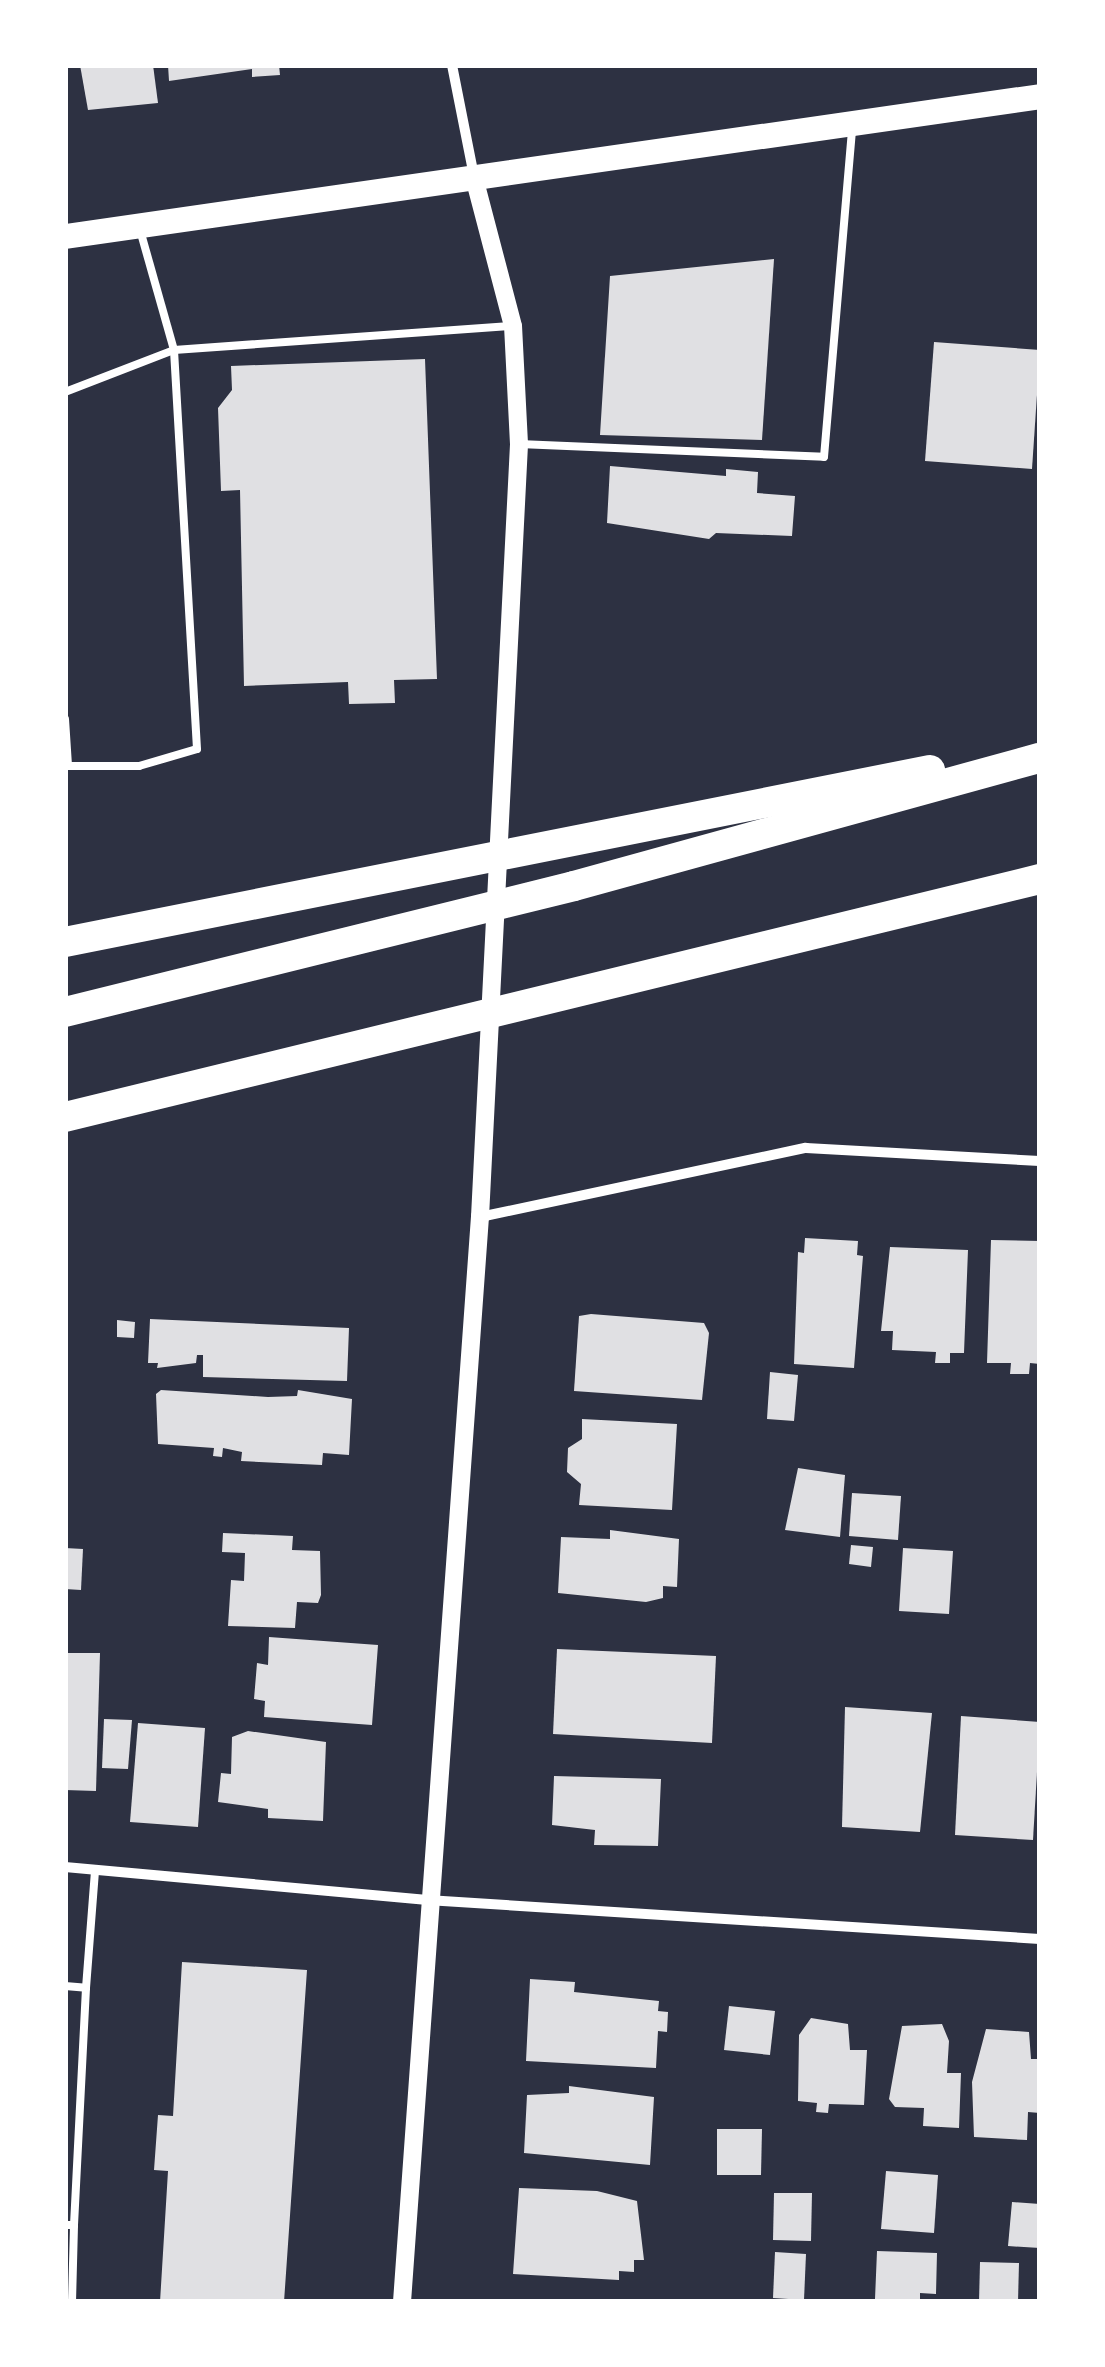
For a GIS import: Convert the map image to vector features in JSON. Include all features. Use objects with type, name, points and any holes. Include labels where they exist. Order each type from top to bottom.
[{"type":"highway","points":[[65,942],[581,836],[1040,748]]},
{"type":"highway","points":[[65,1012],[574,886],[1040,758]]},
{"type":"highway","points":[[65,1118],[1040,879]]},
{"type":"main road","points":[[65,236],[1040,96]]},
{"type":"street","points":[[402,2302],[426,1900],[480,1217],[519,444],[512,326],[474,177],[452,65]]},
{"type":"street","points":[[480,1217],[806,1148],[1040,1161]]},
{"type":"street","points":[[65,1867],[426,1900],[1040,1939]]},
{"type":"lane","points":[[519,444],[824,457],[853,124]]},
{"type":"lane","points":[[65,718],[68,766],[139,766],[197,749],[174,350],[139,226]]},
{"type":"lane","points":[[65,392],[174,350],[512,326]]},
{"type":"lane","points":[[72,2302],[70,2225],[95,1870]]},
{"type":"lane","points":[[65,1986],[86,1988]]},
{"type":"building","points":[[80,65],[153,65],[158,103],[88,110]]},
{"type":"building","points":[[168,65],[279,65],[280,75],[252,77],[252,69],[169,81]]},
{"type":"building","points":[[774,259],[762,440],[600,435],[610,276]]},
{"type":"building","points":[[934,342],[1040,350],[1032,469],[925,461]]},
{"type":"building","points":[[425,359],[437,679],[394,680],[395,703],[349,704],[348,682],[244,686],[240,490],[221,491],[218,408],[232,390],[231,366]]},
{"type":"building","points":[[610,466],[726,476],[726,469],[758,472],[757,493],[795,496],[792,536],[716,533],[709,539],[607,523]]},
{"type":"building","points":[[805,1238],[858,1241],[857,1255],[863,1256],[854,1368],[794,1364],[798,1252],[804,1253]]},
{"type":"building","points":[[991,1240],[1040,1241],[1040,1364],[1030,1363],[1029,1374],[1010,1374],[1011,1363],[987,1363]]},
{"type":"building","points":[[890,1247],[968,1250],[964,1353],[950,1353],[950,1363],[935,1363],[936,1352],[892,1350],[893,1331],[881,1331]]},
{"type":"building","points":[[579,1316],[704,1323],[709,1333],[702,1400],[574,1391]]},
{"type":"building","points":[[150,1319],[349,1328],[347,1381],[203,1377],[203,1355],[197,1355],[196,1363],[157,1368],[158,1363],[148,1363]]},
{"type":"building","points":[[117,1320],[135,1322],[134,1338],[117,1337]]},
{"type":"building","points":[[770,1372],[798,1375],[794,1421],[767,1419]]},
{"type":"building","points":[[161,1390],[268,1397],[297,1396],[298,1390],[352,1399],[349,1455],[323,1453],[322,1465],[241,1461],[242,1452],[223,1448],[222,1457],[213,1456],[214,1448],[158,1444],[156,1394]]},
{"type":"building","points":[[582,1419],[677,1424],[672,1510],[579,1505],[581,1484],[567,1472],[568,1448],[582,1439]]},
{"type":"building","points":[[798,1468],[845,1475],[840,1537],[785,1530]]},
{"type":"building","points":[[852,1493],[901,1496],[898,1540],[849,1536]]},
{"type":"building","points":[[610,1530],[679,1539],[677,1587],[663,1586],[663,1598],[646,1602],[558,1593],[561,1537],[610,1539]]},
{"type":"building","points":[[223,1533],[293,1536],[292,1550],[320,1551],[321,1595],[318,1603],[297,1602],[295,1628],[228,1626],[231,1580],[244,1581],[245,1553],[222,1552]]},
{"type":"building","points":[[851,1545],[873,1547],[871,1567],[849,1564]]},
{"type":"building","points":[[65,1548],[83,1549],[81,1590],[65,1589]]},
{"type":"building","points":[[903,1548],[953,1551],[949,1614],[899,1611]]},
{"type":"building","points":[[269,1637],[378,1645],[372,1725],[264,1717],[265,1701],[254,1699],[257,1663],[268,1665]]},
{"type":"building","points":[[557,1649],[716,1656],[712,1743],[553,1734]]},
{"type":"building","points":[[65,1653],[100,1653],[96,1791],[65,1790]]},
{"type":"building","points":[[845,1707],[932,1713],[920,1832],[842,1827]]},
{"type":"building","points":[[961,1716],[1040,1722],[1033,1840],[955,1835]]},
{"type":"building","points":[[104,1719],[132,1720],[128,1769],[102,1768]]},
{"type":"building","points":[[138,1723],[205,1728],[198,1827],[130,1822]]},
{"type":"building","points":[[248,1731],[326,1742],[323,1821],[268,1818],[268,1809],[218,1802],[221,1773],[231,1774],[232,1737]]},
{"type":"building","points":[[554,1776],[661,1779],[658,1846],[594,1845],[595,1830],[552,1825]]},
{"type":"building","points":[[182,1962],[307,1970],[284,2302],[160,2302],[168,2171],[154,2170],[158,2115],[173,2116]]},
{"type":"building","points":[[530,1979],[575,1982],[574,1992],[659,2001],[658,2011],[668,2012],[667,2032],[658,2031],[656,2068],[526,2061]]},
{"type":"building","points":[[729,2006],[775,2011],[770,2055],[724,2050]]},
{"type":"building","points":[[811,2018],[848,2024],[850,2050],[867,2050],[864,2105],[829,2104],[828,2113],[816,2112],[817,2103],[798,2101],[799,2035]]},
{"type":"building","points":[[942,2024],[949,2041],[947,2073],[961,2073],[959,2128],[923,2126],[924,2108],[895,2107],[889,2099],[902,2026]]},
{"type":"building","points":[[986,2029],[1029,2032],[1031,2059],[1040,2059],[1040,2113],[1028,2112],[1027,2140],[974,2137],[972,2082]]},
{"type":"building","points":[[569,2086],[654,2097],[650,2165],[524,2153],[527,2095],[569,2093]]},
{"type":"building","points":[[717,2129],[762,2129],[761,2175],[717,2175]]},
{"type":"building","points":[[886,2171],[938,2175],[934,2233],[881,2229]]},
{"type":"building","points":[[519,2188],[597,2191],[637,2201],[644,2260],[634,2260],[634,2272],[619,2271],[619,2280],[513,2274]]},
{"type":"building","points":[[774,2193],[812,2193],[811,2241],[773,2240]]},
{"type":"building","points":[[1012,2202],[1040,2204],[1040,2248],[1008,2246]]},
{"type":"building","points":[[877,2251],[937,2253],[936,2294],[920,2293],[920,2300],[875,2299]]},
{"type":"building","points":[[775,2252],[806,2254],[804,2300],[773,2298]]},
{"type":"building","points":[[980,2262],[1019,2263],[1018,2302],[979,2302]]}]
